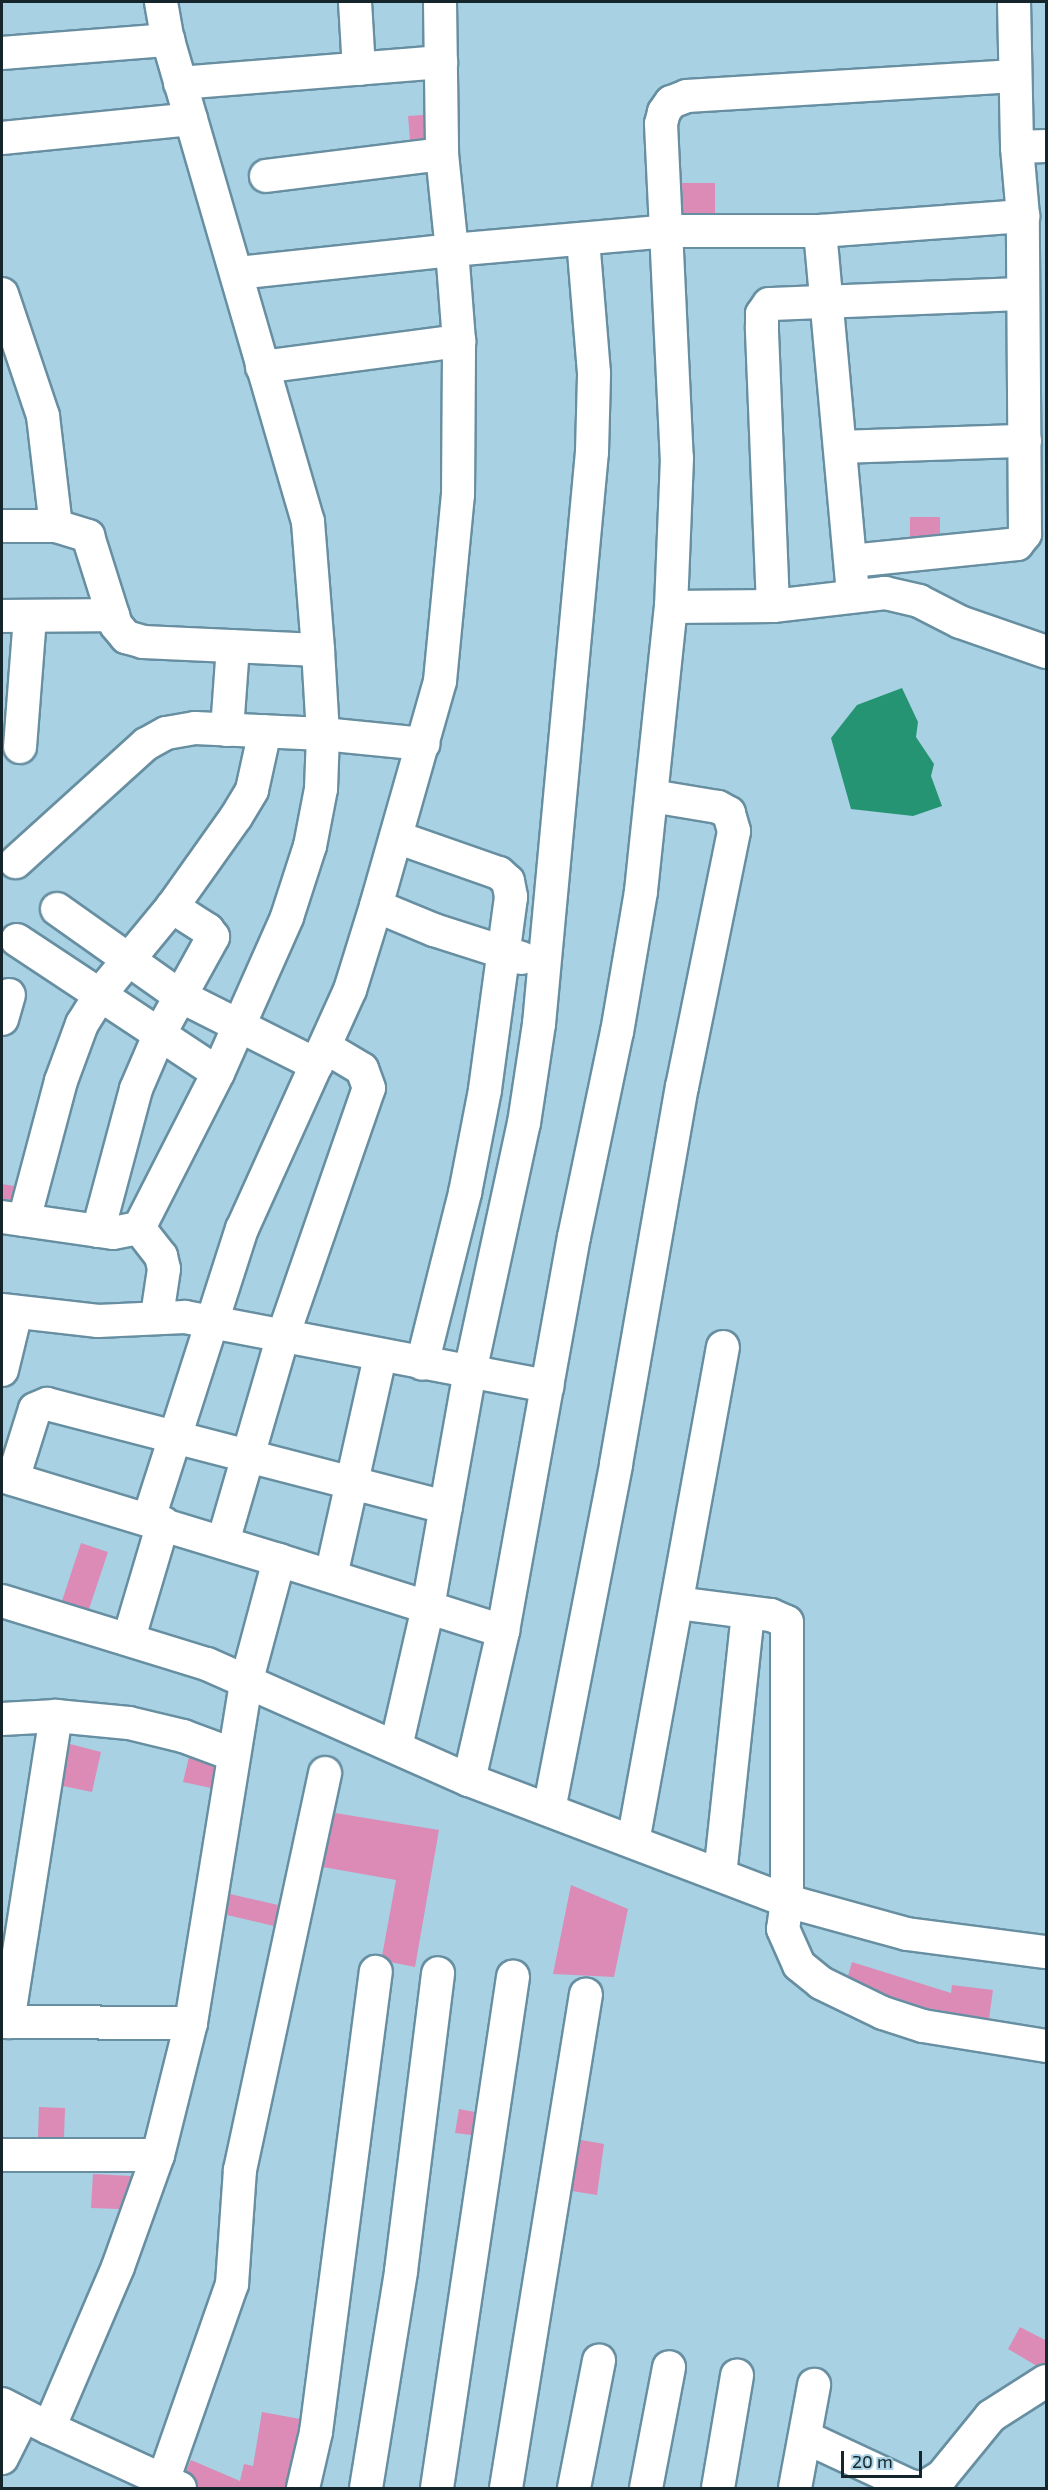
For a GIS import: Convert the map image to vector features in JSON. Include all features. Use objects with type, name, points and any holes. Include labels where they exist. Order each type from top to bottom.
[{"type":"street","points":[[161,2],[168,40],[180,83],[238,273],[262,367],[292,456],[308,522],[323,734],[321,789],[310,846],[287,917],[239,1029],[139,1228],[127,1233],[13,1219],[69,1053],[101,993],[172,907],[252,790],[265,731]]},
{"type":"street","points":[[354,2],[360,69]]},
{"type":"street","points":[[129,1638],[176,1434],[211,1321],[242,1229],[350,990],[424,744],[440,681],[458,495],[459,341],[442,154],[440,2]]},
{"type":"street","points":[[850,561],[1017,544],[1025,534],[1027,520],[1023,216],[1032,146],[1015,76],[1014,2]]},
{"type":"street","points":[[2,53],[168,40]]},
{"type":"street","points":[[180,83],[441,62]]},
{"type":"street","points":[[469,1780],[503,1631],[617,1032],[641,891],[671,607],[677,458],[668,231],[661,124],[671,102],[687,96],[1015,76]]},
{"type":"street","points":[[2,138],[191,119]]},
{"type":"street","points":[[266,176],[442,154]]},
{"type":"street","points":[[238,273],[452,250],[668,231],[820,231],[1023,216]]},
{"type":"street","points":[[820,231],[854,596]]},
{"type":"street","points":[[396,1747],[428,1607],[470,1372],[524,1123],[545,966],[592,452],[594,373],[583,239]]},
{"type":"street","points":[[2,294],[43,416],[56,526]]},
{"type":"street","points":[[773,606],[762,314],[769,304],[779,301],[1023,294]]},
{"type":"street","points":[[262,367],[459,341]]},
{"type":"street","points":[[840,447],[1025,441]]},
{"type":"street","points":[[2,526],[56,526],[88,536],[113,615],[126,637],[143,642],[318,650]]},
{"type":"street","points":[[671,607],[773,606],[885,593],[919,601],[960,622],[1047,652]]},
{"type":"street","points":[[20,747],[16,616],[113,615]]},
{"type":"street","points":[[227,730],[233,646]]},
{"type":"street","points":[[16,862],[146,744],[166,733],[195,728],[323,734],[424,744]]},
{"type":"street","points":[[549,1810],[616,1464],[682,1087],[734,831],[729,813],[718,807],[652,796]]},
{"type":"street","points":[[396,837],[498,873],[508,881],[511,897],[485,1090],[465,1193],[422,1364]]},
{"type":"street","points":[[376,906],[434,930],[545,966]]},
{"type":"street","points":[[99,1231],[136,1089],[160,1033],[213,938],[208,930],[172,907]]},
{"type":"street","points":[[57,909],[127,962],[180,996],[239,1029],[362,1069],[369,1088],[283,1336],[223,1542]]},
{"type":"street","points":[[17,940],[101,993],[218,1073]]},
{"type":"street","points":[[139,1228],[161,1256],[164,1269],[157,1316]]},
{"type":"street","points":[[2,1370],[9,1311],[98,1321],[157,1316],[211,1321],[380,1356],[548,1386]]},
{"type":"street","points":[[633,1842],[723,1347]]},
{"type":"street","points":[[331,1576],[380,1356]]},
{"type":"street","points":[[446,1507],[176,1434],[39,1404],[7,1478],[156,1521],[503,1631]]},
{"type":"street","points":[[2,2458],[25,2416],[117,2267],[158,2155],[191,2023],[240,1722],[279,1560]]},
{"type":"street","points":[[2,1601],[129,1638],[207,1664],[240,1722]]},
{"type":"street","points":[[677,1603],[780,1617],[787,1622],[790,1631],[785,1914],[799,1965],[822,1983],[883,2013],[923,2026],[1047,2046]]},
{"type":"street","points":[[720,1875],[748,1612]]},
{"type":"street","points":[[56,1716],[5,2022],[191,2023]]},
{"type":"street","points":[[2,1719],[56,1716],[129,1723],[183,1736],[240,1722],[396,1747],[469,1780],[720,1875],[785,1914],[906,1934],[1047,1952]]},
{"type":"street","points":[[25,2416],[127,2478],[171,2485],[232,2284],[240,2170],[325,1773]]},
{"type":"street","points":[[303,2488],[316,2432],[376,1972]]},
{"type":"street","points":[[366,2488],[402,2259],[438,1973]]},
{"type":"street","points":[[436,2488],[513,1977]]},
{"type":"street","points":[[506,2488],[586,1994]]},
{"type":"street","points":[[2,2155],[158,2155]]},
{"type":"street","points":[[574,2488],[599,2360]]},
{"type":"street","points":[[646,2488],[669,2367]]},
{"type":"street","points":[[718,2488],[737,2376]]},
{"type":"street","points":[[805,2437],[860,2476],[910,2486],[932,2485],[991,2416],[1047,2381]]},
{"type":"street","points":[[795,2488],[814,2385]]},
{"type":"shaded area","points":[[902,688],[918,722],[916,737],[934,764],[931,776],[942,806],[913,816],[851,809],[831,738],[857,705]]},
{"type":"building","points":[[423,115],[424,138],[410,140],[408,116]]},
{"type":"building","points":[[682,183],[715,183],[715,213],[683,213]]},
{"type":"building","points":[[910,517],[940,517],[940,534],[910,537]]},
{"type":"building","points":[[2,1184],[14,1186],[11,1200],[2,1199]]},
{"type":"building","points":[[81,1543],[108,1552],[89,1609],[62,1601]]},
{"type":"building","points":[[70,1744],[101,1752],[92,1792],[63,1786]]},
{"type":"building","points":[[189,1757],[214,1767],[211,1788],[183,1782]]},
{"type":"building","points":[[335,1813],[439,1830],[415,1967],[390,1962],[382,1956],[396,1880],[323,1867]]},
{"type":"building","points":[[571,1885],[628,1909],[614,1977],[553,1974]]},
{"type":"building","points":[[230,1894],[278,1905],[274,1926],[227,1915]]},
{"type":"building","points":[[852,1962],[951,1993],[952,1985],[993,1990],[989,2019],[927,2008],[890,1996],[848,1976]]},
{"type":"building","points":[[39,2107],[65,2108],[64,2137],[38,2137]]},
{"type":"building","points":[[459,2109],[475,2112],[471,2135],[455,2133]]},
{"type":"building","points":[[581,2140],[604,2144],[597,2195],[572,2191]]},
{"type":"building","points":[[93,2174],[131,2176],[119,2209],[91,2208]]},
{"type":"building","points":[[1020,2327],[1047,2341],[1047,2363],[1037,2366],[1008,2349]]},
{"type":"building","points":[[262,2412],[300,2419],[286,2488],[198,2488],[195,2478],[186,2471],[191,2460],[240,2481],[244,2464],[253,2466]]}]
